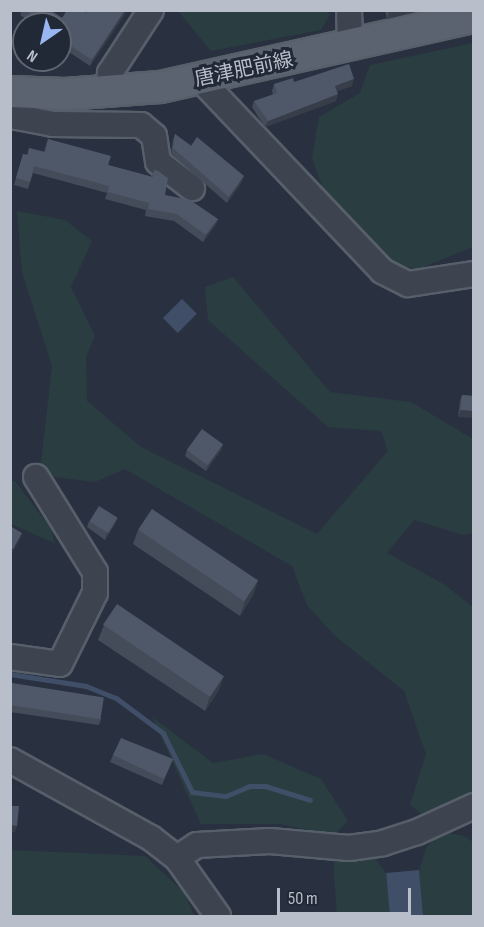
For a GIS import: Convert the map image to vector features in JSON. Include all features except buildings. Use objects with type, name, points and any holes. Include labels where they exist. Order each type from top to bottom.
[{"type":"main road","name":"唐津肥前線","points":[[10,92],[108,92],[201,80],[474,17]]},
{"type":"street","points":[[108,92],[110,73],[151,10]]},
{"type":"street","points":[[349,10],[350,47]]},
{"type":"street","points":[[201,80],[382,271],[408,284],[474,274]]},
{"type":"street","points":[[10,112],[17,117],[53,123],[141,125],[154,136],[158,162],[192,189]]},
{"type":"street","points":[[10,657],[60,664],[95,593],[94,572],[36,477]]},
{"type":"street","points":[[10,760],[117,818],[177,858],[218,916]]},
{"type":"street","points":[[177,858],[197,845],[270,841],[349,848],[383,843],[417,832],[474,806]]},
{"type":"green space","points":[[326,10],[330,15],[321,30],[211,51],[178,11]]},
{"type":"green space","points":[[473,43],[473,247],[419,269],[389,265],[327,201],[312,158],[319,117],[360,93],[370,65]]},
{"type":"green space","points":[[17,211],[65,220],[92,241],[71,287],[95,336],[86,357],[87,401],[141,447],[317,534],[388,451],[381,431],[328,427],[208,320],[205,287],[233,277],[330,392],[411,402],[473,439],[473,533],[463,535],[414,520],[387,553],[445,585],[473,607],[473,791],[424,816],[410,805],[426,754],[404,691],[334,635],[307,605],[292,566],[125,469],[95,482],[55,477],[41,463],[52,366],[22,272]]},
{"type":"green space","points":[[11,481],[15,481],[52,530],[54,543],[11,524]]},
{"type":"green space","points":[[152,717],[213,763],[263,754],[321,779],[348,821],[334,835],[279,824],[201,824]]},
{"type":"green space","points":[[443,832],[464,836],[473,842],[473,916],[423,916],[419,870],[427,846]]},
{"type":"green space","points":[[11,850],[145,856],[185,893],[194,916],[11,916]]},
{"type":"green space","points":[[371,853],[386,873],[390,916],[337,916],[333,859]]},
{"type":"water","points":[[182,299],[197,314],[178,333],[163,318]]},
{"type":"water","points":[[419,870],[423,916],[390,916],[386,873]]},
{"type":"waterway","points":[[10,674],[86,686],[116,698],[163,733],[192,792],[226,796],[249,786],[265,786],[310,800]]}]
